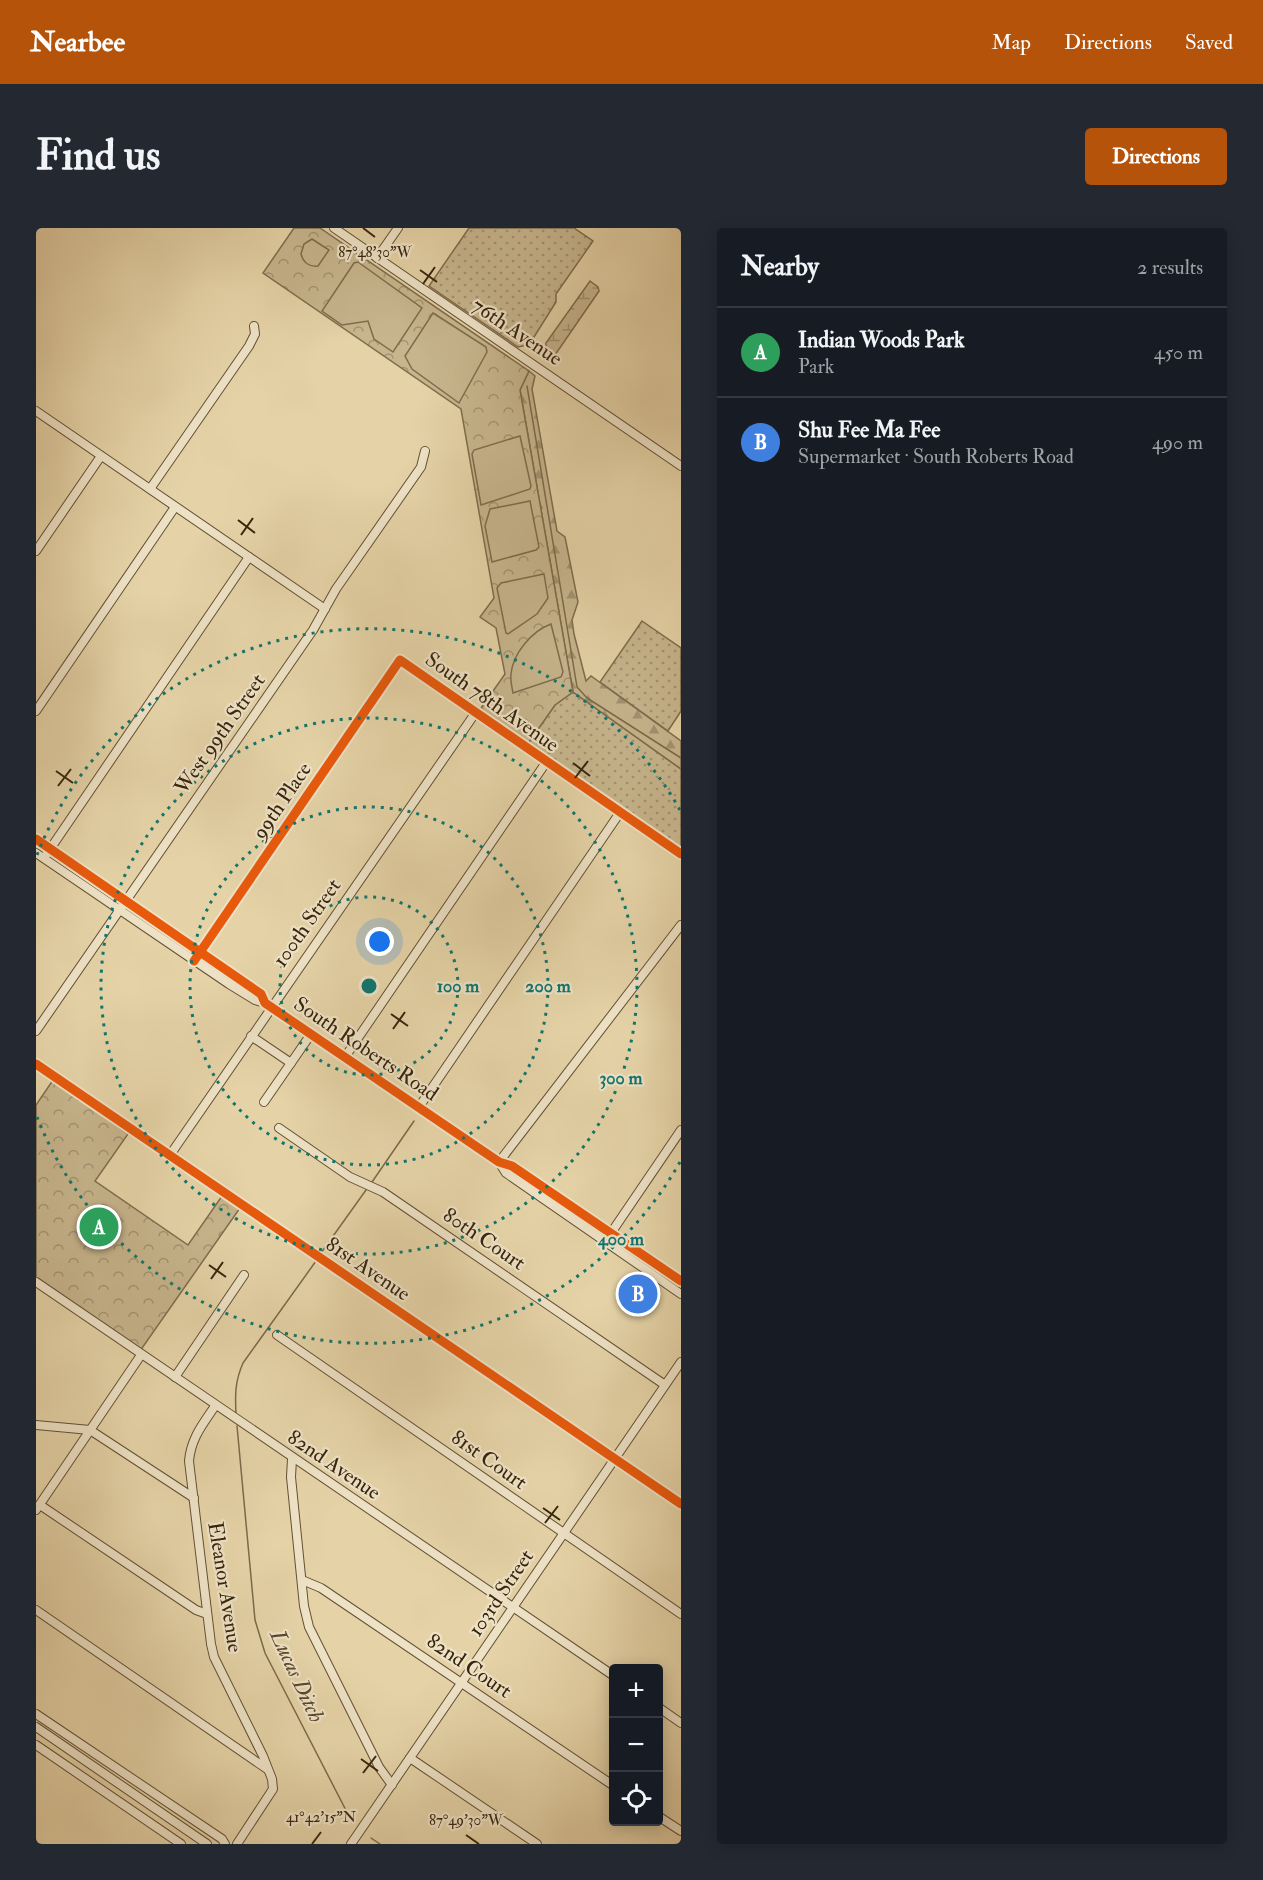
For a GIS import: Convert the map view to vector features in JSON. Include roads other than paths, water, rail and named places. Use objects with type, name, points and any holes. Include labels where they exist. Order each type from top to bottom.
[{"type":"street","name":"76th Avenue","points":[[334,228],[681,466]]},
{"type":"street","points":[[377,258],[398,228]]},
{"type":"street","points":[[150,489],[249,346],[255,334],[254,326]]},
{"type":"street","points":[[36,411],[325,609]]},
{"type":"street","name":"West 99th Street","points":[[36,1031],[313,630],[336,589],[421,468],[425,452]]},
{"type":"street","points":[[36,551],[101,456]]},
{"type":"street","points":[[36,711],[175,507]]},
{"type":"street","points":[[44,858],[249,557]]},
{"type":"street","name":"South 78th Avenue","points":[[400,660],[681,854]]},
{"type":"street","name":"99th Place","points":[[194,961],[400,660]]},
{"type":"street","name":"100th Street","points":[[170,1155],[251,1036],[268,1005],[476,712]]},
{"type":"street","points":[[345,1057],[546,762]]},
{"type":"street","points":[[419,1107],[621,811]]},
{"type":"street","name":"South Roberts Road","points":[[36,839],[201,951],[261,994],[268,1005]]},
{"type":"street","name":"South Roberts Road","points":[[36,853],[194,961],[255,1000],[268,1005],[499,1162],[512,1166],[681,1281]]},
{"type":"street","points":[[499,1162],[681,925]]},
{"type":"street","points":[[264,1102],[311,1034]]},
{"type":"street","points":[[251,1036],[291,1063]]},
{"type":"street","name":"81st Avenue","points":[[36,1064],[681,1504]]},
{"type":"street","name":"80th Court","points":[[279,1128],[358,1182],[383,1192],[665,1385]]},
{"type":"street","points":[[605,1242],[681,1130]]},
{"type":"street","name":"South Roberts Road","points":[[499,1162],[506,1173],[681,1294]]},
{"type":"street","points":[[174,1377],[244,1275]]},
{"type":"street","name":"82nd Avenue","points":[[36,1282],[292,1459],[609,1673]]},
{"type":"street","name":"81st Court","points":[[277,1335],[681,1614]]},
{"type":"street","points":[[141,1354],[38,1508],[196,1610],[207,1614]]},
{"type":"street","name":"103rd Street","points":[[351,1844],[681,1362]]},
{"type":"street","name":"Eleanor Avenue","points":[[215,1406],[196,1434],[190,1448],[189,1461],[207,1614],[214,1657],[268,1770]]},
{"type":"street","points":[[36,1425],[90,1430],[194,1498]]},
{"type":"street","points":[[292,1459],[291,1477],[306,1616],[312,1637],[379,1767],[392,1785]]},
{"type":"street","name":"82nd Court","points":[[302,1580],[321,1588],[609,1783]]},
{"type":"street","points":[[36,1610],[268,1770],[273,1789],[237,1844]]},
{"type":"street","points":[[663,1710],[681,1723]]},
{"type":"street","points":[[36,1714],[222,1839],[225,1844]]},
{"type":"street","points":[[36,1727],[207,1844]]},
{"type":"street","points":[[36,1745],[181,1844]]},
{"type":"street","points":[[410,1758],[537,1844]]},
{"type":"street","points":[[663,1819],[681,1831]]},
{"type":"waterway","points":[[527,386],[577,687],[587,698],[681,758]]},
{"type":"waterway","name":"Lucas Ditch","points":[[372,1182],[414,1121]]},
{"type":"waterway","name":"Lucas Ditch","points":[[321,1253],[366,1190]]},
{"type":"waterway","name":"Lucas Ditch","points":[[236,1414],[236,1388],[243,1363],[316,1261]]},
{"type":"waterway","name":"Lucas Ditch","points":[[237,1426],[255,1620],[265,1653],[352,1822]]},
{"type":"waterway","name":"Lucas Ditch","points":[[371,1838],[380,1844]]},
{"type":"place","name":"Indian Woods Park","points":[[99,1227]]},
{"type":"place","name":"Shu Fee Ma Fee","points":[[638,1294]]}]
